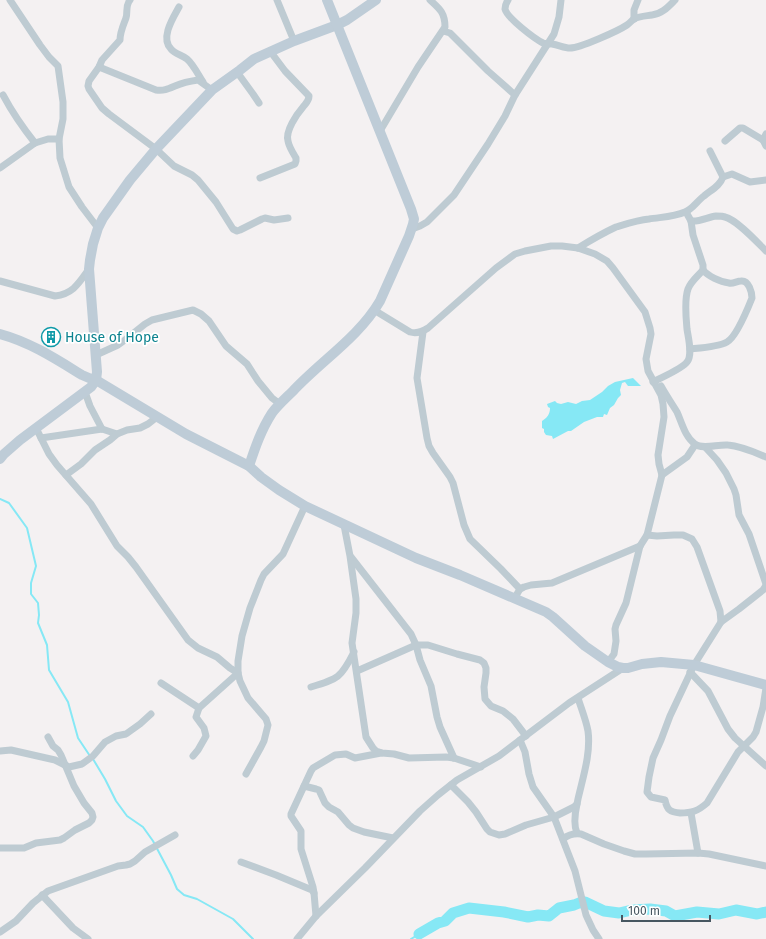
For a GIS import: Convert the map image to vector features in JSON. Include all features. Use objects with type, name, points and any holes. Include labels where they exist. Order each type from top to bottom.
[{"type":"street","points":[[10,0],[40,45],[58,66],[63,102],[63,118],[59,139],[60,158],[69,187],[98,228]]},
{"type":"street","points":[[130,0],[127,6],[126,17],[122,27],[120,40],[102,60],[89,81],[89,89],[96,100],[109,114],[156,149],[174,166],[192,175],[198,180],[216,202],[233,228],[237,231],[265,218],[274,220],[288,218]]},
{"type":"street","points":[[277,0],[294,41]]},
{"type":"street","points":[[249,466],[260,433],[272,413],[308,375],[344,344],[374,310],[380,301],[412,229],[414,219],[327,0]]},
{"type":"street","points":[[1,454],[85,392],[96,380],[96,355],[89,269],[90,260],[93,244],[103,218],[130,180],[208,87],[237,72],[254,59],[270,51],[347,20],[376,0]]},
{"type":"street","points":[[380,131],[418,67],[446,27],[442,11],[430,0]]},
{"type":"street","points":[[508,0],[505,8],[507,13],[510,18],[527,32],[544,43],[572,48],[616,31],[634,19],[661,12],[668,8],[674,0]]},
{"type":"street","points":[[412,229],[427,222],[454,195],[488,144],[505,116],[515,95],[556,30],[559,17],[560,0]]},
{"type":"street","points":[[634,19],[634,10],[638,0]]},
{"type":"street","points":[[179,7],[170,26],[167,36],[167,44],[172,50],[188,60],[208,87]]},
{"type":"street","points":[[444,31],[450,33],[488,71],[515,95]]},
{"type":"street","points":[[260,178],[295,164],[296,158],[288,141],[287,133],[298,112],[309,98],[309,96],[285,71],[270,51]]},
{"type":"street","points":[[99,67],[156,90],[162,91],[198,80],[208,87]]},
{"type":"street","points":[[237,72],[259,103]]},
{"type":"street","points":[[3,95],[26,132],[35,143]]},
{"type":"street","points":[[726,140],[740,128],[743,128],[765,140]]},
{"type":"street","points":[[0,168],[35,143],[59,139]]},
{"type":"street","points":[[710,151],[723,177]]},
{"type":"street","points":[[578,248],[616,227],[647,219],[677,215],[686,212],[716,187],[723,177],[732,174],[750,182],[766,180]]},
{"type":"street","points":[[686,212],[691,221],[693,235],[703,265],[703,270],[709,276],[728,284],[745,281],[748,284],[752,294],[752,298],[741,324],[728,341],[709,347],[690,349]]},
{"type":"street","points":[[691,221],[715,216],[724,216],[732,220],[766,251]]},
{"type":"street","points":[[374,310],[410,332],[416,334],[422,332],[496,268],[515,254],[551,246],[562,246],[578,248],[595,254],[607,261],[614,268],[645,312],[651,334],[646,359],[648,372],[661,395],[663,404],[664,417],[658,455],[662,475],[647,535],[640,546],[626,603],[616,625],[614,654],[608,662]]},
{"type":"street","points":[[0,282],[55,296],[62,295],[77,286],[89,269]]},
{"type":"street","points":[[653,382],[682,367],[689,359],[690,349],[687,326],[686,297],[689,287],[703,270]]},
{"type":"street","points":[[96,355],[118,345],[152,320],[193,310],[201,314],[209,321],[226,346],[247,364],[258,381],[272,398],[280,404]]},
{"type":"street","points":[[422,332],[417,378],[429,446],[453,483],[464,525],[470,539],[520,589]]},
{"type":"street","points":[[0,334],[37,348],[82,375],[96,380],[186,434],[249,466],[273,486],[305,506],[416,558],[546,612],[585,646],[618,668],[661,662],[766,685]]},
{"type":"street","points":[[653,382],[661,386],[677,413],[686,433],[695,445],[700,447],[717,445],[740,447],[766,457]]},
{"type":"street","points":[[85,392],[90,406],[102,429]]},
{"type":"street","points":[[66,475],[81,464],[95,450],[117,434],[127,430],[140,428],[148,424],[157,416]]},
{"type":"street","points":[[36,428],[57,465],[91,504],[117,546],[136,567],[188,640],[198,648],[217,657],[238,673]]},
{"type":"street","points":[[41,438],[102,429],[117,434]]},
{"type":"street","points":[[662,475],[686,457],[695,445]]},
{"type":"street","points":[[706,447],[726,473],[734,489],[739,516],[749,534],[766,584],[763,590],[721,622],[692,669],[670,716],[653,758],[647,792],[652,798],[665,800],[667,807],[674,812],[691,812],[707,803],[738,752],[756,732],[763,707],[766,688]]},
{"type":"street","points":[[246,774],[264,741],[268,725],[266,719],[248,698],[238,673],[238,661],[242,636],[250,608],[261,580],[264,574],[282,554],[305,506]]},
{"type":"street","points":[[344,525],[356,599],[356,613],[352,643],[366,737],[373,748],[382,753],[394,754],[409,758],[454,758],[480,767]]},
{"type":"street","points":[[647,535],[683,535],[692,540],[697,547],[720,611],[721,622]]},
{"type":"street","points":[[514,599],[520,589],[531,585],[552,583],[640,546]]},
{"type":"street","points":[[350,556],[411,634],[420,660],[432,686],[440,727],[454,758]]},
{"type":"street","points":[[357,671],[416,645],[428,645],[480,660],[484,663],[486,668],[484,686],[485,699],[492,706],[503,711],[513,719],[523,738],[529,774],[533,787],[554,817],[575,871],[582,905],[589,923],[599,939]]},
{"type":"street","points":[[312,687],[340,676],[354,652]]},
{"type":"street","points":[[297,939],[316,916],[365,868],[420,810],[451,785],[499,756],[578,698],[623,668]]},
{"type":"street","points":[[692,669],[708,691],[728,729],[743,746],[766,766]]},
{"type":"street","points":[[193,756],[206,736],[204,728],[196,717],[199,708],[238,673]]},
{"type":"street","points":[[161,683],[199,708]]},
{"type":"street","points":[[577,833],[575,829],[575,815],[585,771],[588,745],[587,726],[578,698]]},
{"type":"street","points":[[0,751],[11,750],[55,760],[69,767],[82,764],[105,742],[116,736],[126,734],[151,714]]},
{"type":"street","points":[[0,848],[24,848],[31,844],[60,840],[92,820],[92,813],[74,786],[58,750],[53,746],[48,737]]},
{"type":"street","points":[[316,916],[313,886],[301,848],[301,831],[291,814],[313,768],[335,755],[346,754],[355,758],[382,753]]},
{"type":"street","points":[[451,785],[468,802],[487,829],[493,833],[502,835],[526,825],[554,817],[577,804]]},
{"type":"street","points":[[304,786],[319,790],[325,803],[338,812],[353,828],[364,832],[393,838]]},
{"type":"street","points":[[691,812],[698,853]]},
{"type":"street","points":[[562,840],[577,833],[635,854],[709,854],[766,866]]},
{"type":"street","points":[[0,932],[16,921],[48,891],[118,866],[130,864],[145,852],[175,835]]},
{"type":"street","points":[[241,862],[312,890],[314,893]]},
{"type":"street","points":[[42,895],[73,928],[88,939]]},
{"type":"water","points":[[633,378],[641,386],[628,386],[625,382],[622,383],[620,390],[621,395],[610,408],[607,415],[604,414],[603,417],[597,417],[584,422],[571,431],[568,431],[553,439],[552,436],[546,435],[544,432],[544,429],[542,428],[542,421],[548,416],[550,410],[547,404],[555,401],[561,404],[568,402],[576,404],[582,401],[590,400],[615,382]]},
{"type":"waterway","points":[[0,499],[9,503],[27,528],[36,566],[31,583],[31,594],[38,603],[38,623],[47,645],[49,670],[68,702],[78,738],[90,756]]},
{"type":"waterway","points":[[93,759],[116,801],[127,816],[143,827],[153,841],[177,889],[184,895],[197,899],[233,919],[253,939]]},
{"type":"waterway","points":[[419,934],[438,923],[445,921],[453,913],[469,908],[504,912],[528,917],[538,915],[549,916],[559,908],[585,902],[604,911],[619,913],[632,910],[650,909],[666,911],[675,916],[697,912],[719,914],[736,910],[757,914],[766,912]]},
{"type":"waterway","points":[[411,939],[419,934]]},
{"type":"place","name":"House of Hope","points":[[51,337]]}]
